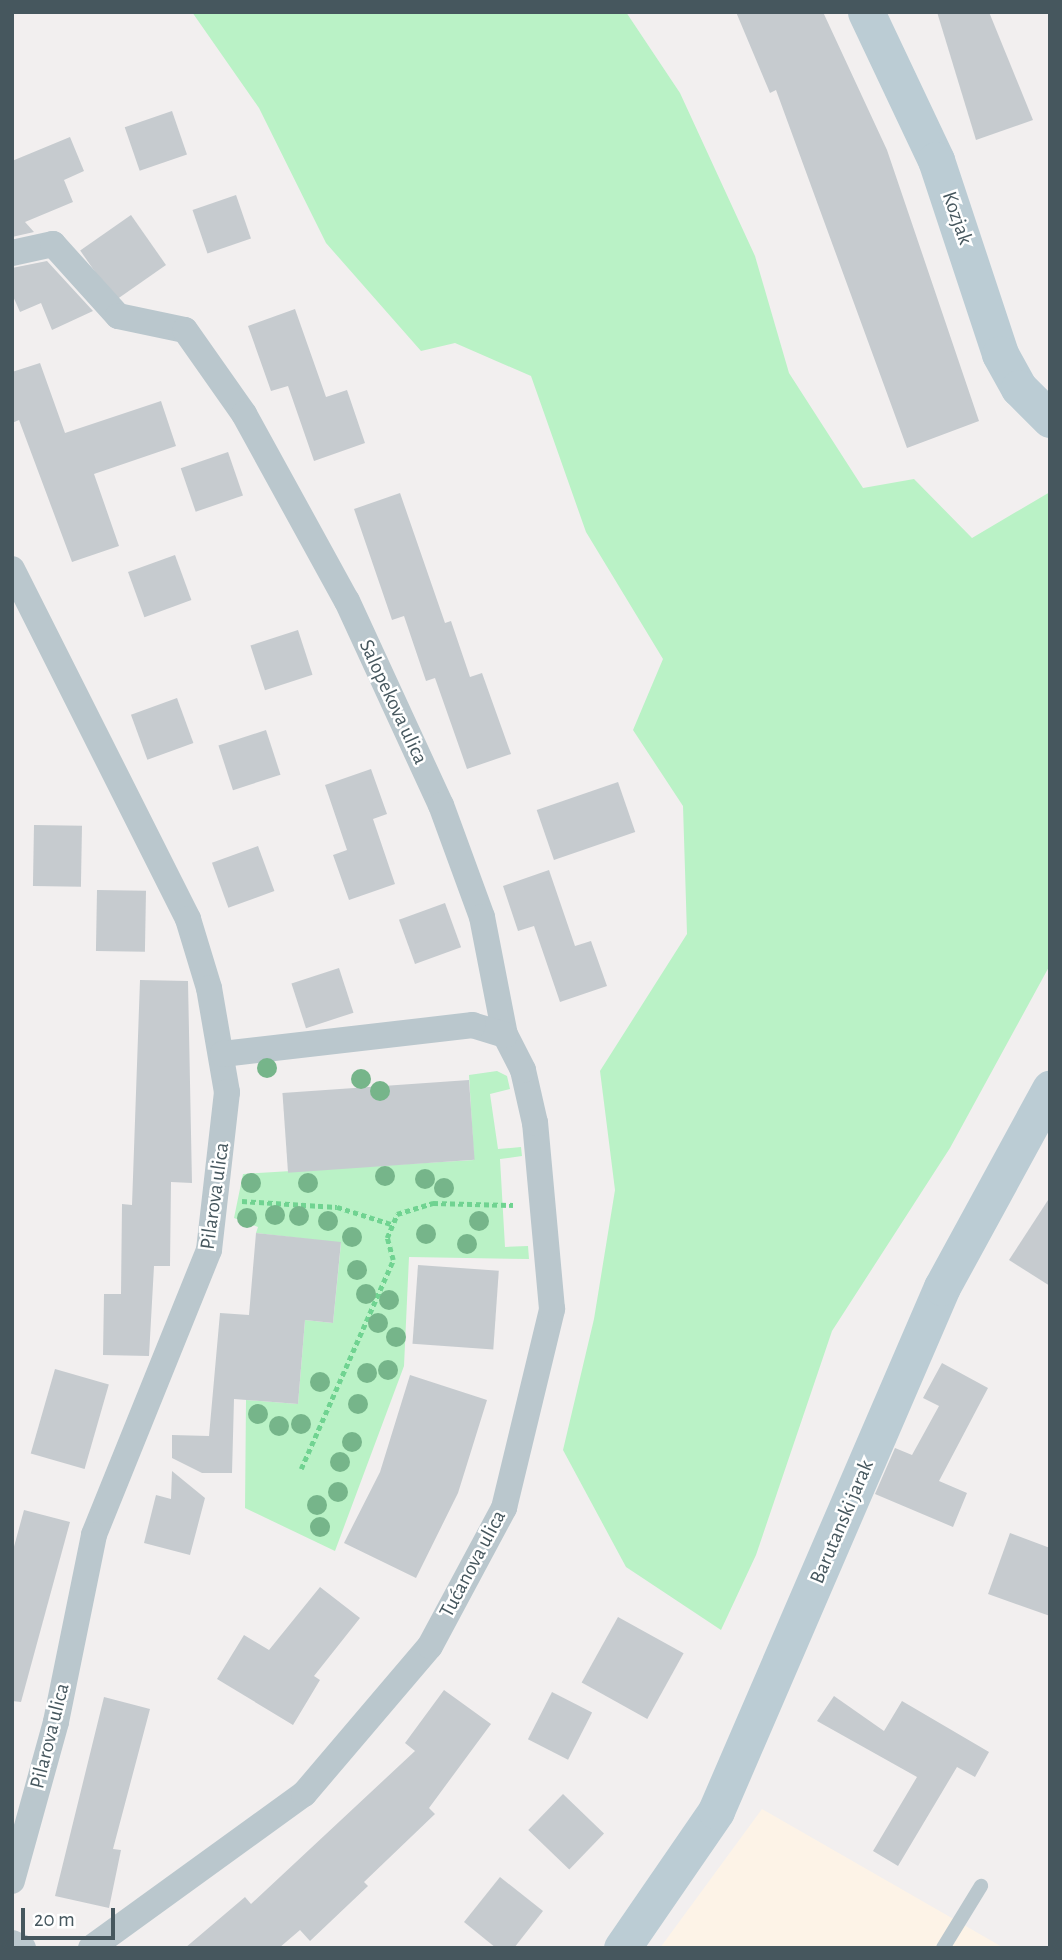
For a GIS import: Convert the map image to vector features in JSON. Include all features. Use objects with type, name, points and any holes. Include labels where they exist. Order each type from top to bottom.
[{"type":"street","name":"Kozjak","points":[[866,12],[936,160],[1000,354],[1019,388],[1050,419]]},
{"type":"street","name":"Salopekova ulica","points":[[12,253],[53,244],[118,316],[185,330],[244,414],[347,601],[441,805],[482,917],[505,1035]]},
{"type":"street","name":"Pilarova ulica","points":[[12,569],[188,919],[223,1054],[221,1187],[209,1250],[94,1535],[56,1722],[12,1881]]},
{"type":"street","points":[[223,1054],[473,1025],[505,1035]]},
{"type":"street","name":"Tućanova ulica","points":[[91,1948],[262,1829],[322,1774],[430,1646],[504,1508],[552,1309],[536,1123],[523,1070],[505,1035]]},
{"type":"street","name":"Barutanski jarak","points":[[622,1948],[716,1811],[942,1287],[1050,1089]]},
{"type":"street","points":[[12,1942],[23,1948]]},
{"type":"lane","points":[[943,1948],[981,1886]]},
{"type":"path","points":[[234,1200],[337,1207],[391,1224]]},
{"type":"path","points":[[301,1469],[393,1259],[387,1238],[397,1214],[416,1205],[499,1206]]},
{"type":"shaded area","points":[[762,1809],[1004,1948],[660,1948]]},
{"type":"green space","points":[[192,12],[626,12],[680,93],[755,256],[789,373],[863,488],[914,479],[972,538],[1050,492],[1050,965],[950,1148],[832,1331],[756,1555],[721,1630],[626,1567],[563,1450],[594,1319],[615,1190],[600,1071],[687,934],[683,806],[633,730],[663,659],[586,532],[531,376],[455,343],[421,351],[326,243],[259,108]]},
{"type":"green space","points":[[497,1071],[507,1076],[510,1089],[490,1094],[498,1149],[521,1147],[522,1156],[500,1159],[505,1247],[528,1246],[529,1259],[409,1257],[404,1366],[335,1551],[245,1508],[246,1400],[298,1404],[305,1320],[333,1323],[341,1243],[256,1233],[258,1227],[234,1218],[243,1174],[474,1160],[469,1075]]},
{"type":"building","points":[[736,12],[823,12],[887,150],[979,421],[907,448],[776,90],[770,93]]},
{"type":"building","points":[[937,12],[989,12],[1033,120],[976,140]]},
{"type":"building","points":[[172,111],[187,154],[140,171],[125,127]]},
{"type":"building","points":[[70,137],[84,171],[64,180],[73,202],[25,222],[34,232],[12,237],[12,161]]},
{"type":"building","points":[[236,195],[251,238],[207,253],[193,210]]},
{"type":"building","points":[[131,215],[166,265],[115,301],[80,251]]},
{"type":"building","points":[[47,261],[93,311],[52,330],[41,303],[20,312],[12,294],[12,268]]},
{"type":"building","points":[[295,309],[326,397],[347,390],[365,443],[314,461],[288,386],[271,391],[248,326]]},
{"type":"building","points":[[40,363],[65,433],[161,401],[176,446],[94,474],[119,546],[72,562],[19,420],[12,423],[12,372]]},
{"type":"building","points":[[228,452],[243,495],[196,512],[181,468]]},
{"type":"building","points":[[400,493],[445,623],[451,621],[470,677],[482,673],[511,754],[467,769],[435,678],[426,681],[404,616],[392,620],[354,509]]},
{"type":"building","points":[[175,555],[191,600],[144,617],[128,572]]},
{"type":"building","points":[[298,630],[313,675],[265,690],[250,645]]},
{"type":"building","points":[[177,698],[193,743],[147,760],[131,715]]},
{"type":"building","points":[[266,730],[281,775],[233,790],[218,745]]},
{"type":"building","points":[[371,769],[387,814],[373,819],[395,884],[349,900],[333,855],[347,850],[325,785]]},
{"type":"building","points":[[618,782],[635,832],[554,860],[537,810]]},
{"type":"building","points":[[34,825],[82,826],[81,887],[33,886]]},
{"type":"building","points":[[258,846],[274,891],[228,908],[212,863]]},
{"type":"building","points":[[549,870],[575,946],[591,941],[607,986],[560,1002],[534,926],[518,931],[503,886]]},
{"type":"building","points":[[97,890],[146,891],[145,952],[96,951]]},
{"type":"building","points":[[445,903],[461,947],[415,964],[399,920]]},
{"type":"building","points":[[339,968],[354,1013],[306,1028],[291,983]]},
{"type":"building","points":[[140,980],[188,981],[192,1183],[171,1182],[170,1266],[154,1266],[149,1356],[103,1355],[104,1294],[121,1294],[122,1204],[132,1205]]},
{"type":"building","points":[[469,1080],[475,1160],[288,1173],[282,1093]]},
{"type":"building","points":[[1050,1197],[1050,1286],[1009,1260]]},
{"type":"building","points":[[256,1233],[341,1242],[333,1323],[305,1320],[298,1404],[234,1399],[232,1473],[202,1473],[172,1458],[172,1435],[209,1436],[220,1313],[249,1315]]},
{"type":"building","points":[[418,1265],[499,1271],[493,1349],[412,1344]]},
{"type":"building","points":[[942,1363],[988,1388],[939,1481],[967,1493],[953,1527],[875,1494],[895,1448],[912,1455],[939,1406],[923,1398]]},
{"type":"building","points":[[55,1369],[109,1384],[85,1469],[31,1454]]},
{"type":"building","points":[[410,1375],[487,1400],[458,1493],[416,1578],[344,1543],[380,1472]]},
{"type":"building","points":[[172,1471],[205,1498],[190,1555],[144,1543],[156,1495],[171,1499]]},
{"type":"building","points":[[24,1510],[70,1522],[21,1702],[12,1701],[12,1554]]},
{"type":"building","points":[[1010,1533],[1050,1548],[1050,1616],[988,1594]]},
{"type":"building","points":[[320,1587],[360,1618],[314,1676],[320,1680],[293,1725],[217,1679],[244,1635],[269,1650]]},
{"type":"building","points":[[618,1617],[684,1653],[647,1719],[582,1683]]},
{"type":"building","points":[[444,1690],[491,1724],[429,1808],[435,1814],[364,1882],[368,1886],[310,1941],[300,1930],[279,1948],[185,1948],[245,1897],[251,1904],[415,1751],[405,1743]]},
{"type":"building","points":[[552,1692],[592,1712],[568,1760],[528,1739]]},
{"type":"building","points":[[834,1696],[884,1731],[902,1701],[989,1752],[975,1777],[957,1767],[898,1866],[873,1851],[917,1777],[817,1721]]},
{"type":"building","points":[[104,1697],[150,1709],[113,1849],[121,1850],[109,1908],[55,1896]]},
{"type":"building","points":[[563,1794],[604,1834],[569,1870],[528,1830]]},
{"type":"building","points":[[500,1877],[543,1911],[514,1948],[496,1948],[464,1922]]}]
